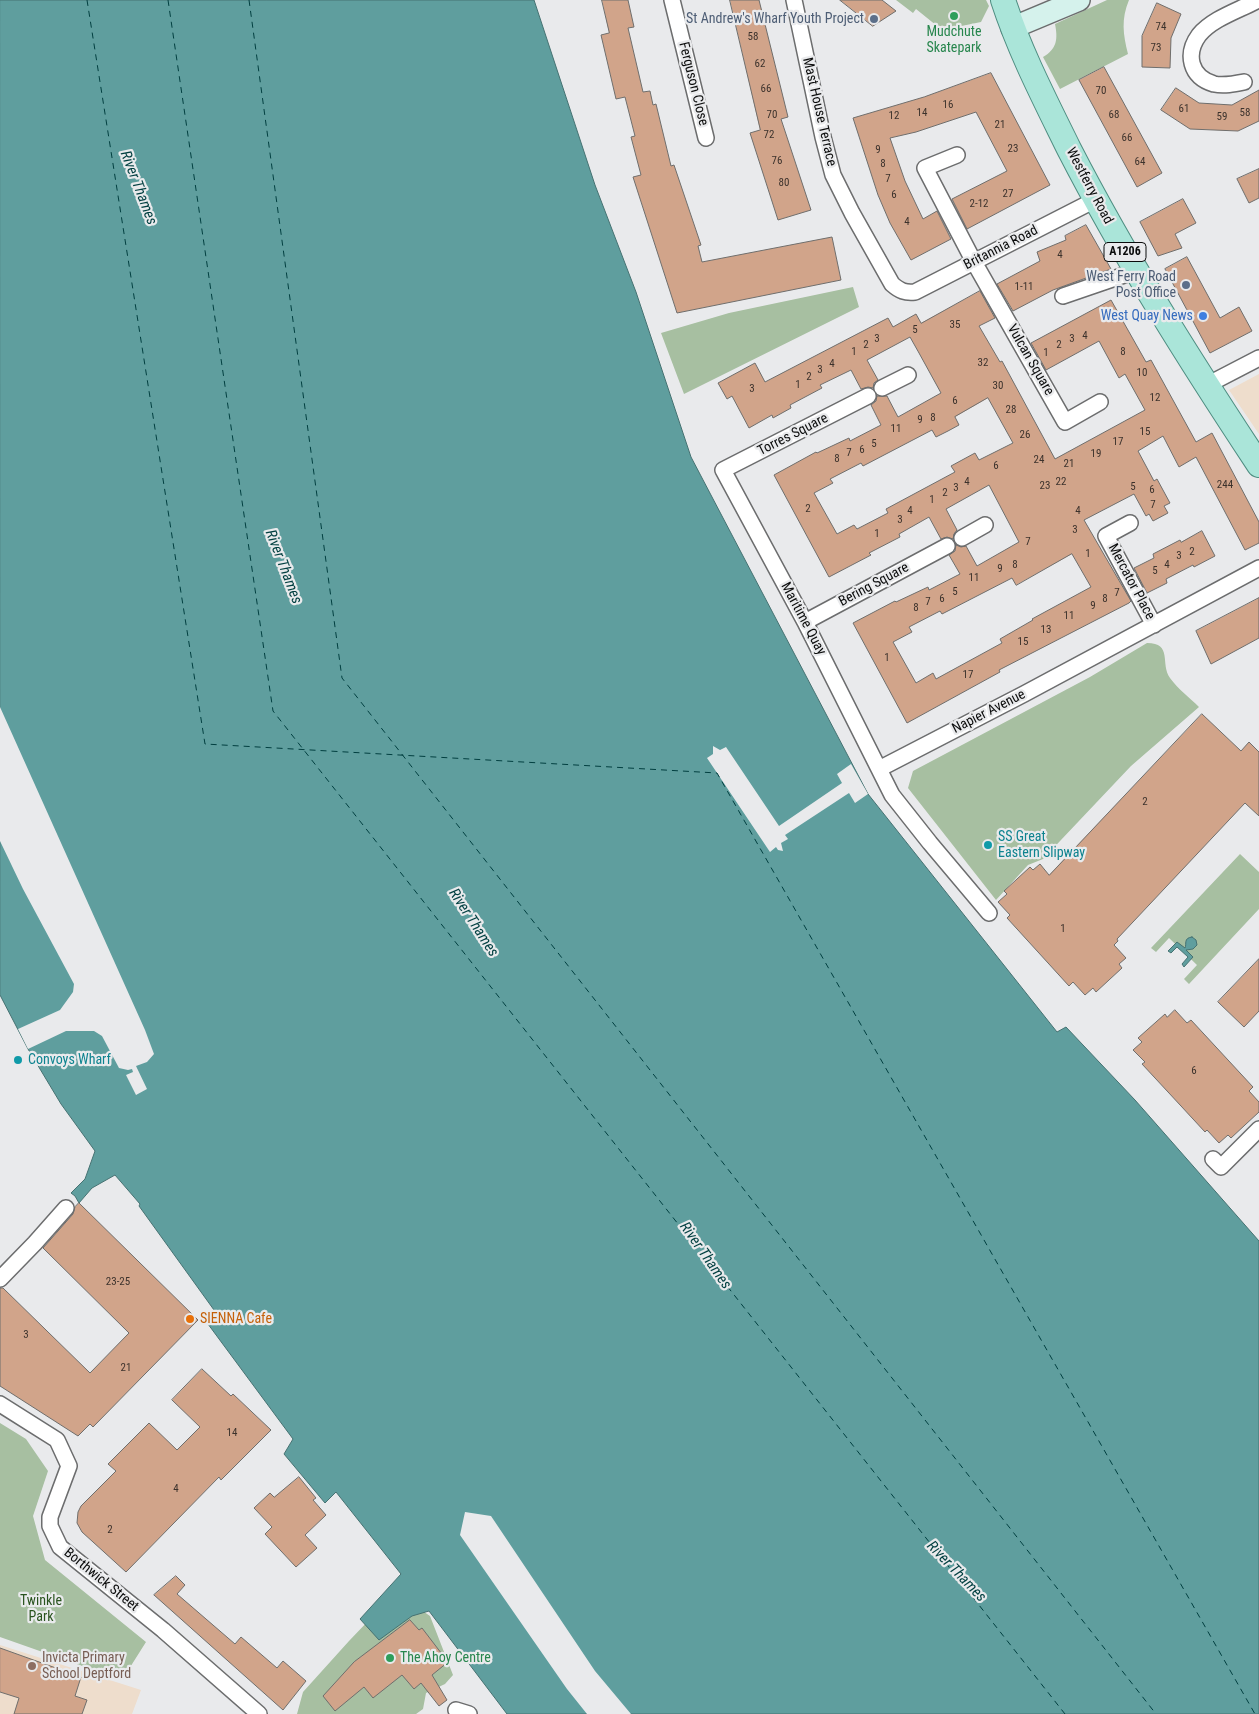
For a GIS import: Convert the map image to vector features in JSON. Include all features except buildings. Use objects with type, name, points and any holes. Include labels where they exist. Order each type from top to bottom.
[{"type":"main road","name":"Westferry Road","points":[[1003,0],[1012,28],[1046,103],[1095,200],[1136,271],[1259,464]]},
{"type":"street","name":"Ferguson Close","points":[[672,0],[706,138]]},
{"type":"street","name":"Mast House Terrace","points":[[794,0],[820,127],[833,175],[892,284],[906,293]]},
{"type":"street","points":[[1012,28],[1079,0]]},
{"type":"street","points":[[1244,82],[1229,85],[1214,84],[1202,79],[1192,68],[1190,55],[1199,36],[1211,25],[1258,0]]},
{"type":"street","points":[[958,155],[925,168],[974,262]]},
{"type":"street","name":"Britannia Road","points":[[906,293],[914,292],[1095,200]]},
{"type":"street","name":"Vulcan Square","points":[[974,262],[1065,422],[1100,402]]},
{"type":"street","points":[[1063,296],[1136,271]]},
{"type":"street","points":[[1207,385],[1259,358]]},
{"type":"street","points":[[882,388],[908,375]]},
{"type":"street","name":"Torres Square","points":[[723,470],[865,397]]},
{"type":"street","name":"Maritime Quay","points":[[723,470],[805,622],[879,769]]},
{"type":"street","name":"Mercator Place","points":[[1130,523],[1106,536],[1154,625]]},
{"type":"street","points":[[962,538],[985,525]]},
{"type":"street","name":"Bering Square","points":[[805,622],[945,547]]},
{"type":"street","name":"Napier Avenue","points":[[879,769],[1017,698],[1259,568]]},
{"type":"street","points":[[879,769],[892,795],[989,913]]},
{"type":"street","points":[[1212,1159],[1221,1167],[1259,1130]]},
{"type":"street","points":[[0,1279],[36,1243],[66,1208]]},
{"type":"street","name":"Borthwick Street","points":[[0,1404],[57,1440],[70,1466],[50,1517],[50,1526],[60,1547],[167,1634],[258,1714]]},
{"type":"shaded area","points":[[1259,374],[1259,434],[1229,390]]},
{"type":"shaded area","name":"Invicta Primary School Deptford","points":[[0,1645],[141,1690],[132,1714],[0,1714]]},
{"type":"green space","name":"Mudchute Skatepark","points":[[896,0],[986,0],[989,6],[981,22],[942,30],[916,9],[913,13]]},
{"type":"green space","points":[[1107,0],[1129,0],[1124,27],[1128,54],[1060,89],[1043,57],[1054,47],[1055,24]]},
{"type":"green space","points":[[853,287],[859,307],[684,394],[661,333],[729,313]]},
{"type":"green space","points":[[1147,643],[1160,646],[1163,650],[1170,678],[1199,707],[1131,766],[1043,859],[1028,865],[996,900],[908,788],[913,771],[1090,677]]},
{"type":"green space","points":[[1240,854],[1259,872],[1259,909],[1189,984],[1184,979],[1197,965],[1169,938],[1156,952],[1151,948]]},
{"type":"green space","name":"Twinkle Park","points":[[0,1423],[26,1439],[48,1471],[33,1516],[45,1560],[146,1642],[122,1680],[0,1637]]},
{"type":"green space","name":"The Ahoy Centre","points":[[405,1599],[430,1616],[453,1675],[445,1684],[426,1693],[423,1709],[416,1714],[297,1714],[303,1692],[349,1641],[370,1619]]},
{"type":"water","name":"River Thames","points":[[0,0],[534,0],[595,185],[636,292],[691,457],[868,794],[1057,1032],[1066,1027],[1135,1100],[1259,1241],[1259,1714],[507,1714],[429,1611],[412,1616],[379,1640],[360,1619],[401,1574],[336,1492],[325,1503],[284,1454],[293,1439],[205,1320],[214,1310],[139,1206],[140,1204],[115,1175],[92,1188],[79,1203],[71,1193],[85,1179],[95,1151],[61,1104],[28,1049],[0,995]]},
{"type":"water","points":[[1192,937],[1196,940],[1197,945],[1193,949],[1186,950],[1193,957],[1184,967],[1182,964],[1188,957],[1177,947],[1171,953],[1168,951],[1177,942],[1185,948],[1186,940]]},
{"type":"pier","points":[[0,707],[145,1030],[154,1054],[147,1062],[136,1066],[147,1089],[136,1095],[126,1075],[133,1072],[132,1069],[119,1068],[102,1036],[94,1031],[66,1031],[28,1049],[18,1029],[60,1010],[73,992],[74,984],[23,889],[0,841]]},
{"type":"pier","points":[[713,746],[720,750],[726,747],[779,826],[842,783],[837,774],[851,764],[868,794],[855,803],[849,793],[785,835],[788,839],[781,843],[783,851],[778,850],[776,847],[770,852],[707,758],[713,754]]},
{"type":"pier","points":[[465,1512],[491,1516],[595,1671],[631,1714],[587,1714],[567,1689],[460,1535]]},
{"type":"ferry route","points":[[87,0],[205,744],[717,773],[1255,1714]]},
{"type":"ferry route","points":[[168,0],[273,711],[1065,1714]]},
{"type":"ferry route","points":[[249,0],[342,678],[1156,1714]]},
{"type":"place","name":"Mudchute Skatepark","points":[[954,16]]},
{"type":"place","name":"St Andrew's Wharf Youth Project","points":[[874,19]]},
{"type":"place","name":"West Ferry Road Post Office","points":[[1186,285]]},
{"type":"place","name":"West Quay News","points":[[1203,316]]},
{"type":"place","name":"SS Great Eastern Slipway","points":[[988,845]]},
{"type":"place","name":"Convoys Wharf","points":[[18,1060]]},
{"type":"place","name":"SIENNA Cafe","points":[[190,1319]]},
{"type":"place","name":"The Ahoy Centre","points":[[390,1658]]},
{"type":"place","name":"Invicta Primary School Deptford","points":[[32,1666]]}]
